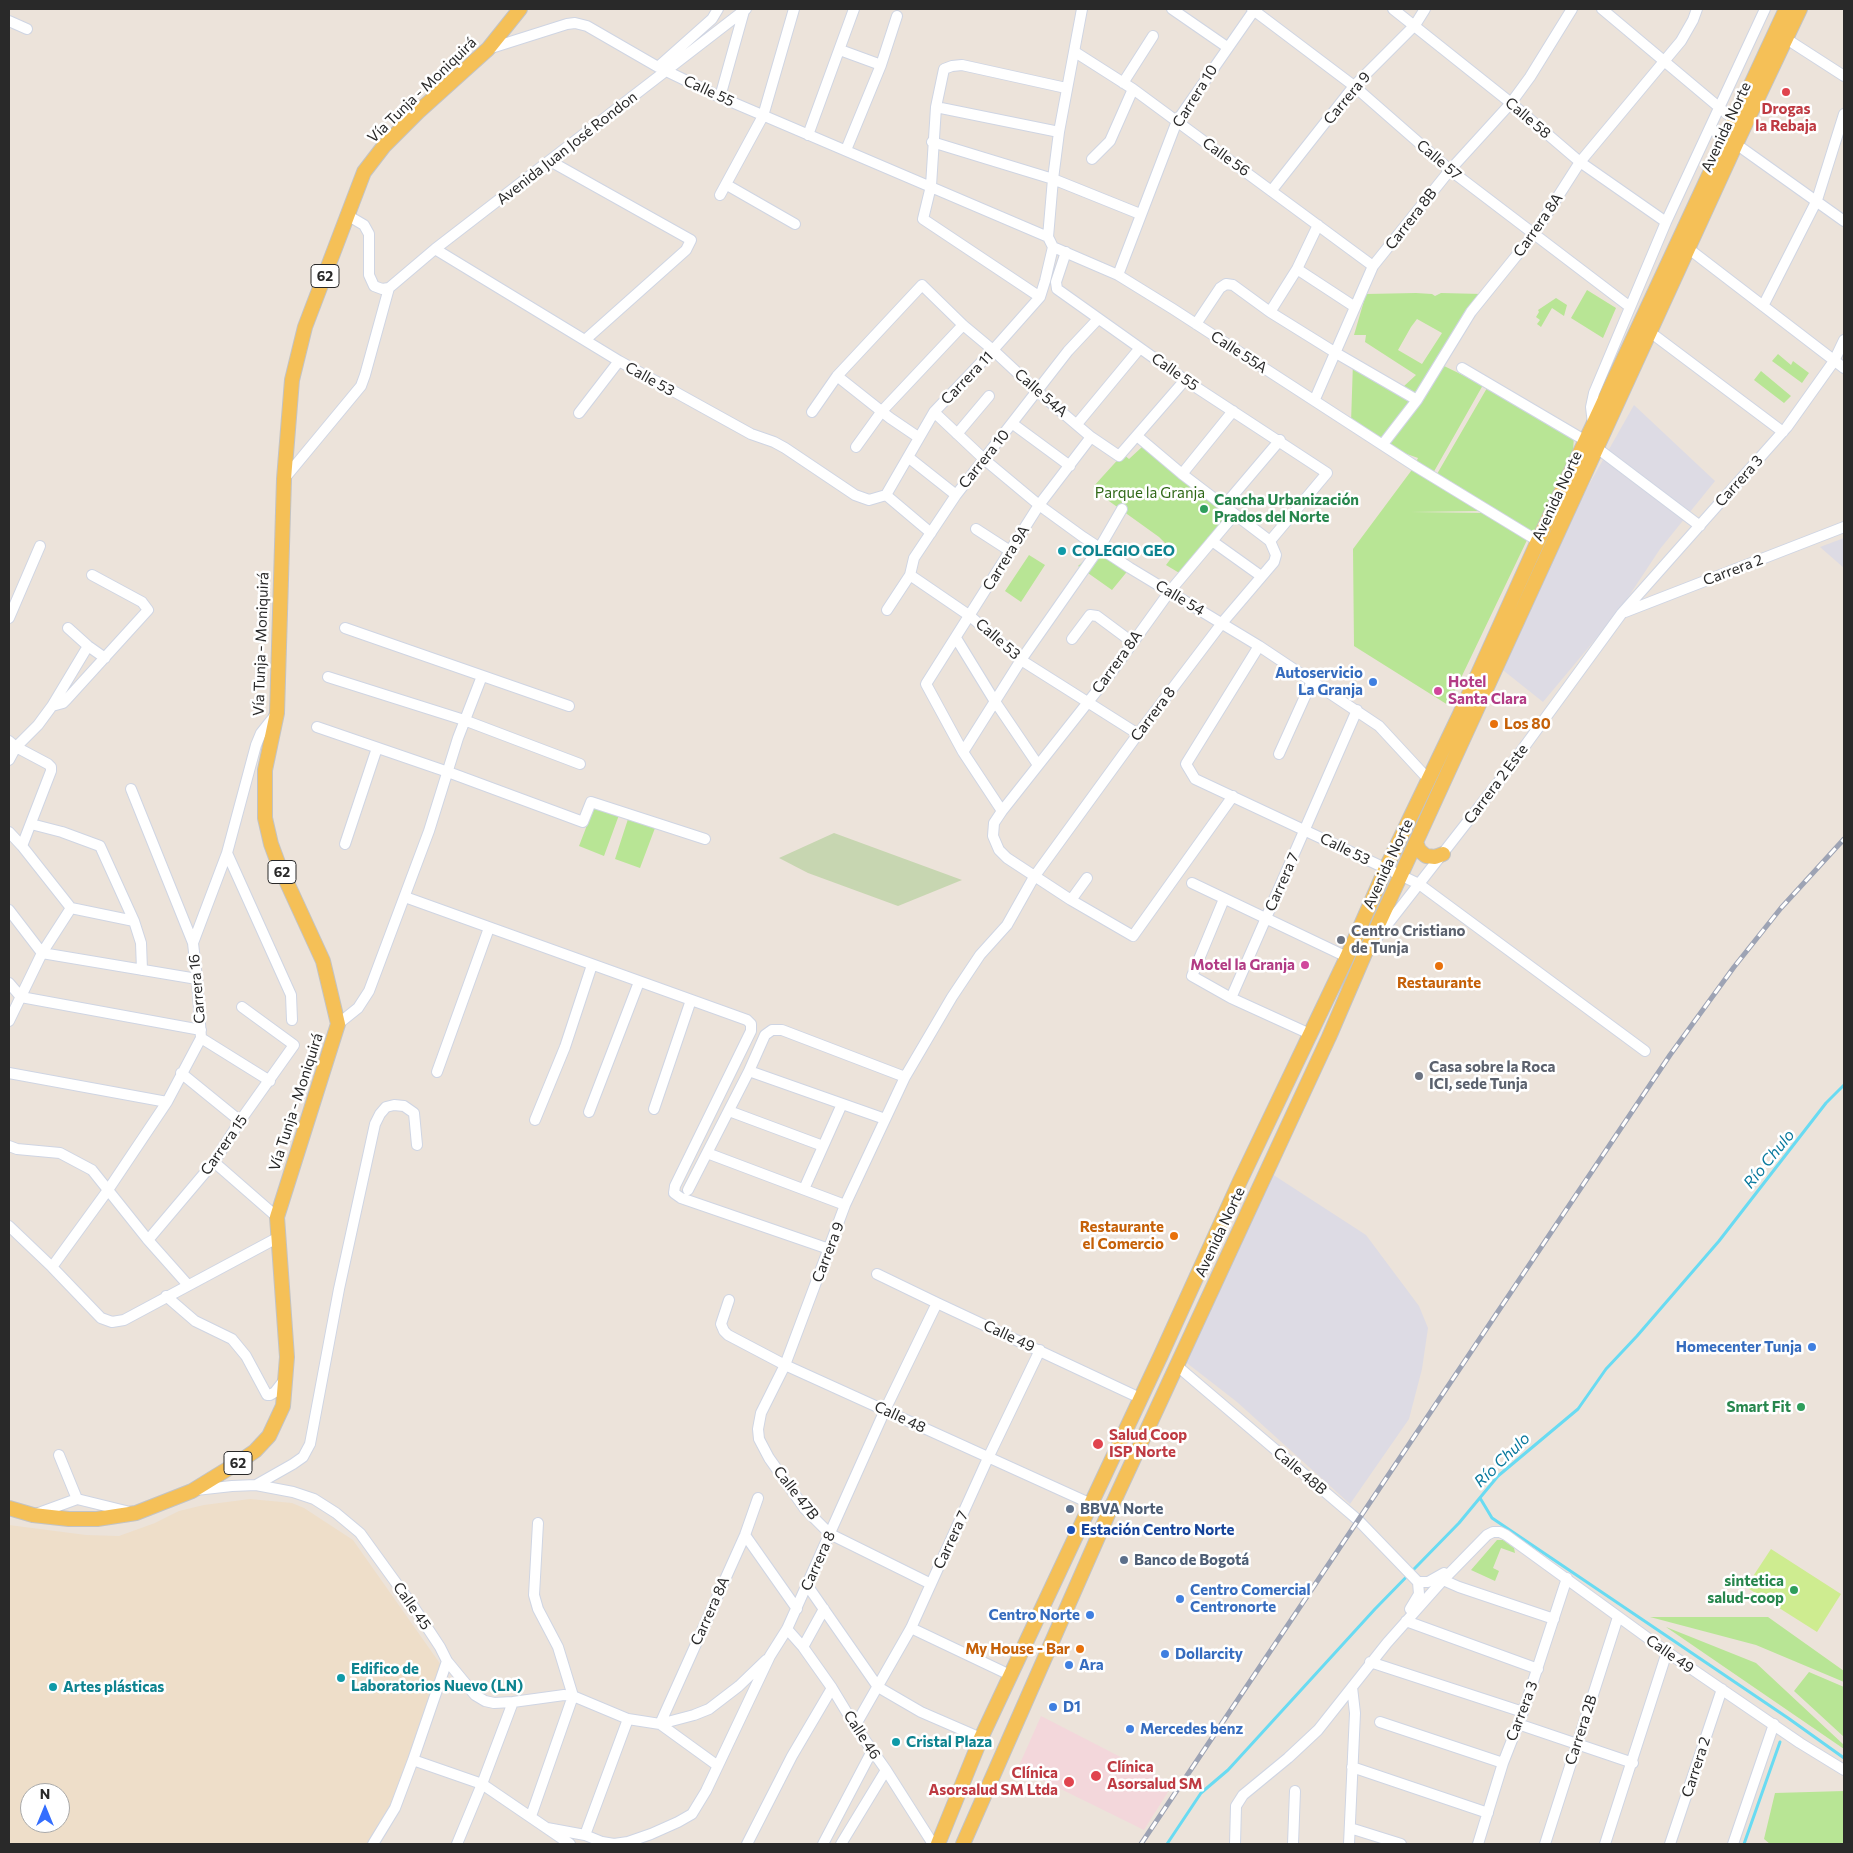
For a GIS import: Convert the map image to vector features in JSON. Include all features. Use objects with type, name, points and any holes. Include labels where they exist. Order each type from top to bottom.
[{"type":"main road","name":"Vía Tunja - Moniquirá","points":[[9,1508],[33,1515],[69,1519],[97,1519],[136,1513],[192,1491],[255,1451],[269,1436],[283,1406],[287,1357],[277,1217],[338,1024],[323,960],[278,863],[265,818],[265,770],[277,713],[284,479],[292,380],[305,327],[364,172],[384,146],[418,112],[488,49],[520,9]]},
{"type":"main road","name":"Avenida Norte","points":[[1739,124],[1786,9]]},
{"type":"main road","name":"Avenida Norte","points":[[963,1844],[1109,1512],[1329,1037],[1416,842],[1591,445],[1594,425],[1739,124],[1800,9]]},
{"type":"main road","name":"Avenida Norte","points":[[938,1844],[981,1738],[1347,958],[1386,868],[1538,540],[1591,445],[1650,332],[1689,249],[1731,141]]},
{"type":"main road","points":[[1416,842],[1419,850],[1426,856],[1435,857],[1443,854]]},
{"type":"street","points":[[662,69],[712,19],[718,9]]},
{"type":"street","points":[[720,196],[763,116],[794,9]]},
{"type":"street","points":[[808,135],[854,9]]},
{"type":"street","points":[[1053,247],[1048,237],[1053,179],[1066,88],[1075,52],[1082,9]]},
{"type":"street","points":[[1172,9],[1227,47]]},
{"type":"street","name":"Carrera 10","points":[[1118,276],[1177,121],[1254,9]]},
{"type":"street","name":"Calle 57","points":[[1254,9],[1354,86],[1450,170],[1630,307]]},
{"type":"street","name":"Calle 58","points":[[1393,9],[1511,103],[1580,162],[1666,222]]},
{"type":"street","name":"Carrera 9","points":[[1272,190],[1354,86],[1415,25],[1425,9]]},
{"type":"street","name":"Carrera 8B","points":[[1314,399],[1373,266],[1450,170],[1511,103],[1530,77],[1572,9]]},
{"type":"street","points":[[1602,9],[1739,124]]},
{"type":"street","name":"Carrera 8A","points":[[1383,444],[1417,400],[1471,312],[1534,234],[1580,162],[1681,41],[1697,9]]},
{"type":"street","name":"Avenida Norte","points":[[1594,425],[1591,407],[1594,393],[1666,222],[1765,9]]},
{"type":"street","points":[[720,97],[745,10]]},
{"type":"street","name":"Avenida Juan José Rondon","points":[[389,288],[435,249],[550,161],[662,69],[745,10]]},
{"type":"street","points":[[846,150],[881,65],[897,16]]},
{"type":"street","points":[[9,21],[27,29]]},
{"type":"street","name":"Calle 55","points":[[488,49],[566,24],[575,23],[586,26],[662,69],[720,97],[931,186]]},
{"type":"street","points":[[1123,83],[1153,36]]},
{"type":"street","points":[[1785,38],[1844,76]]},
{"type":"street","points":[[840,50],[881,65]]},
{"type":"street","name":"Calle 56","points":[[1075,52],[1133,89],[1373,266]]},
{"type":"street","points":[[1040,297],[923,220],[931,186],[932,142],[936,107],[944,69],[952,66],[962,65],[1066,88]]},
{"type":"street","points":[[1092,159],[1110,141],[1133,89]]},
{"type":"street","points":[[936,107],[1059,132]]},
{"type":"street","points":[[1763,306],[1817,200],[1844,114]]},
{"type":"street","points":[[1711,128],[1817,200],[1844,221]]},
{"type":"street","points":[[932,142],[1053,179],[1140,214]]},
{"type":"street","points":[[550,161],[692,240],[686,250],[585,340]]},
{"type":"street","points":[[727,185],[795,224]]},
{"type":"street","points":[[931,186],[1048,237]]},
{"type":"street","points":[[347,215],[364,225],[369,234],[369,275],[374,286],[382,290],[389,288]]},
{"type":"street","points":[[1270,312],[1297,268],[1318,225]]},
{"type":"street","name":"Calle 55A","points":[[1053,247],[1118,276],[1538,540]]},
{"type":"street","name":"Carrera 11","points":[[886,495],[934,412],[994,350],[1040,297],[1053,247]]},
{"type":"street","name":"Calle 53","points":[[435,249],[619,361],[751,434],[780,445],[855,495],[869,500],[886,495]]},
{"type":"street","points":[[1689,249],[1844,368]]},
{"type":"street","name":"Calle 55","points":[[1066,252],[1056,282],[1057,290],[1184,380],[1280,440],[1327,473],[1270,542]]},
{"type":"street","points":[[1297,268],[1355,307]]},
{"type":"street","points":[[1196,324],[1220,288],[1226,284],[1233,285],[1270,312],[1417,400]]},
{"type":"street","name":"Calle 54A","points":[[837,376],[922,285],[962,325],[994,350],[1037,391],[1091,437],[1119,456],[1137,436]]},
{"type":"street","points":[[284,479],[361,386],[366,375],[389,288]]},
{"type":"street","name":"Carrera 10","points":[[887,610],[910,575],[912,563],[956,495],[1068,351],[1098,319]]},
{"type":"street","points":[[856,447],[882,411],[962,325]]},
{"type":"street","points":[[1650,332],[1783,432]]},
{"type":"street","name":"Carrera 3","points":[[1622,613],[1783,432],[1834,361],[1844,340]]},
{"type":"street","points":[[1077,424],[1140,348]]},
{"type":"street","points":[[579,413],[619,361]]},
{"type":"street","points":[[1462,368],[1591,445],[1700,526]]},
{"type":"street","points":[[812,412],[837,376],[918,437]]},
{"type":"street","points":[[1184,380],[1137,436],[1182,474],[1270,542]]},
{"type":"street","points":[[957,434],[990,396]]},
{"type":"street","points":[[1182,474],[1233,411]]},
{"type":"street","name":"Calle 54","points":[[934,412],[985,460],[1039,505],[1130,568],[1259,646],[1379,726],[1428,780]]},
{"type":"street","points":[[1013,424],[1070,466]]},
{"type":"street","name":"Carrera 9A","points":[[963,752],[926,684],[1039,505],[1091,437]]},
{"type":"street","points":[[1224,506],[1280,440]]},
{"type":"street","points":[[908,456],[956,495]]},
{"type":"street","points":[[886,495],[931,533]]},
{"type":"street","points":[[1002,811],[963,752],[994,700],[1100,547],[1122,509]]},
{"type":"street","name":"Carrera 8A","points":[[1233,796],[1133,936],[1071,900],[1007,858],[999,850],[993,836],[994,823],[1002,811],[1111,673],[1170,591],[1234,515]]},
{"type":"street","name":"Carrera 2","points":[[1622,613],[1844,527]]},
{"type":"street","points":[[976,529],[1010,551]]},
{"type":"street","points":[[1212,542],[1261,576]]},
{"type":"street","name":"Carrera 8","points":[[905,1077],[952,997],[980,955],[1007,925],[1034,877],[1222,623],[1274,562],[1276,555],[1270,542]]},
{"type":"street","points":[[9,618],[40,546]]},
{"type":"street","points":[[52,706],[63,703],[147,612],[146,606],[142,602],[92,575]]},
{"type":"street","name":"Calle 53","points":[[910,575],[970,616],[1021,660],[1138,734]]},
{"type":"street","name":"Carrera 2 Este","points":[[1366,951],[1500,780],[1622,613]]},
{"type":"street","points":[[1072,639],[1090,615],[1097,616],[1132,642]]},
{"type":"street","points":[[68,628],[105,658]]},
{"type":"street","points":[[345,628],[569,706]]},
{"type":"street","points":[[956,638],[994,700],[1038,765]]},
{"type":"street","points":[[9,760],[12,744],[38,725],[52,706],[88,646]]},
{"type":"street","name":"Calle 53","points":[[1259,646],[1186,764],[1195,779],[1420,884],[1645,1051]]},
{"type":"street","points":[[338,1024],[358,1008],[366,996],[405,897],[464,720],[482,676]]},
{"type":"street","points":[[328,677],[464,720],[580,764]]},
{"type":"street","points":[[1279,754],[1312,681]]},
{"type":"street","name":"Carrera 7","points":[[1230,998],[1306,830],[1357,710]]},
{"type":"street","name":"Carrera 16","points":[[52,1267],[108,1190],[167,1102],[201,1034],[193,943],[227,853],[256,745],[262,733],[277,713]]},
{"type":"street","points":[[317,727],[448,772],[583,822],[591,802],[705,839]]},
{"type":"street","points":[[12,744],[48,764],[51,771],[22,846]]},
{"type":"street","points":[[345,844],[377,748]]},
{"type":"street","points":[[131,790],[193,943]]},
{"type":"street","points":[[31,824],[62,832],[100,846],[142,942],[142,970]]},
{"type":"street","points":[[9,832],[71,908],[134,921]]},
{"type":"street","points":[[227,853],[291,995],[292,1020]]},
{"type":"street","points":[[1071,900],[1087,878]]},
{"type":"street","points":[[1192,883],[1347,958]]},
{"type":"street","points":[[405,897],[747,1020],[751,1024],[751,1031],[675,1186],[674,1193],[681,1198],[828,1249]]},
{"type":"street","points":[[1224,899],[1192,976],[1230,998],[1310,1034]]},
{"type":"street","points":[[9,1021],[42,953],[71,908]]},
{"type":"street","points":[[9,910],[42,953],[197,979]]},
{"type":"street","points":[[437,1072],[489,928]]},
{"type":"street","points":[[535,1120],[565,1048],[592,965]]},
{"type":"street","points":[[589,1112],[639,982]]},
{"type":"street","points":[[9,983],[21,997],[201,1034],[270,1081]]},
{"type":"street","points":[[654,1109],[691,1000]]},
{"type":"street","name":"Carrera 15","points":[[148,1240],[214,1162],[240,1121],[294,1045],[242,1007]]},
{"type":"street","points":[[688,1190],[749,1071],[765,1035],[772,1030],[782,1030],[905,1077]]},
{"type":"street","points":[[749,1071],[885,1119]]},
{"type":"street","points":[[9,1072],[167,1102]]},
{"type":"street","points":[[181,1073],[240,1121]]},
{"type":"street","name":"Carrera 9","points":[[758,1429],[761,1413],[786,1365],[845,1205],[905,1077]]},
{"type":"street","points":[[804,1189],[842,1104]]},
{"type":"street","points":[[256,1485],[303,1457],[310,1444],[339,1289],[375,1124],[386,1107],[394,1105],[404,1106],[414,1113],[417,1145]]},
{"type":"street","points":[[729,1111],[823,1146]]},
{"type":"street","points":[[9,1146],[60,1153],[92,1170],[148,1240],[188,1285]]},
{"type":"street","points":[[708,1153],[845,1205]]},
{"type":"street","points":[[214,1162],[277,1217]]},
{"type":"street","points":[[9,1226],[101,1318],[112,1322],[124,1320],[277,1238]]},
{"type":"street","name":"Calle 49","points":[[877,1274],[937,1304],[1040,1350],[1140,1398]]},
{"type":"street","points":[[166,1296],[195,1321],[232,1339],[246,1356],[267,1395],[275,1392],[285,1379]]},
{"type":"street","name":"Calle 48","points":[[729,1300],[721,1324],[728,1335],[786,1365],[1109,1512]]},
{"type":"street","name":"Carrera 8","points":[[585,1835],[602,1842],[614,1844],[628,1842],[671,1825],[692,1814],[706,1791],[770,1656],[797,1609],[885,1410],[937,1304]]},
{"type":"street","name":"Carrera 7","points":[[855,1726],[911,1628],[988,1458],[1040,1350]]},
{"type":"street","name":"Calle 48B","points":[[1176,1365],[1358,1520],[1418,1582]]},
{"type":"street","name":"Calle 47B","points":[[758,1429],[759,1439],[769,1458],[802,1505],[830,1534],[931,1584]]},
{"type":"street","points":[[59,1455],[78,1499]]},
{"type":"street","name":"Calle 45","points":[[192,1491],[256,1485],[293,1492],[314,1499],[336,1513],[360,1534],[415,1609],[447,1661],[475,1695],[485,1701],[494,1703],[513,1702],[550,1696],[573,1696],[628,1719],[660,1724]]},
{"type":"street","name":"Carrera 8A","points":[[660,1724],[744,1535],[758,1498]]},
{"type":"street","points":[[33,1515],[78,1499],[136,1513]]},
{"type":"street","points":[[530,1816],[573,1696],[558,1647],[538,1609],[534,1595],[538,1523]]},
{"type":"street","name":"Calle 49","points":[[1486,1536],[1493,1532],[1500,1532],[1668,1652],[1800,1743],[1844,1770]]},
{"type":"street","points":[[744,1535],[797,1609]]},
{"type":"street","points":[[1235,1844],[1236,1806],[1243,1795],[1312,1736],[1340,1703],[1370,1662],[1443,1580],[1486,1536]]},
{"type":"street","points":[[1387,1643],[1416,1601],[1419,1594],[1418,1582],[1428,1582],[1444,1573],[1471,1546],[1486,1536]]},
{"type":"street","name":"Carrera 3","points":[[1478,1844],[1502,1763],[1538,1669],[1566,1578]]},
{"type":"street","points":[[1443,1580],[1554,1619]]},
{"type":"street","points":[[807,1586],[878,1687],[921,1712],[981,1738]]},
{"type":"street","points":[[803,1647],[824,1609]]},
{"type":"street","name":"Carrera 2B","points":[[1545,1844],[1618,1617]]},
{"type":"street","points":[[1406,1621],[1538,1669]]},
{"type":"street","points":[[911,1628],[1010,1675]]},
{"type":"street","name":"Calle 46","points":[[787,1629],[803,1647],[832,1688],[933,1844]]},
{"type":"street","points":[[1606,1844],[1668,1652]]},
{"type":"street","points":[[660,1724],[709,1709],[739,1686],[770,1656]]},
{"type":"street","points":[[373,1844],[395,1808],[447,1661]]},
{"type":"street","points":[[1370,1662],[1523,1712]]},
{"type":"street","points":[[739,1686],[751,1699]]},
{"type":"street","points":[[1349,1844],[1356,1713],[1352,1687]]},
{"type":"street","points":[[747,1844],[792,1756],[832,1688]]},
{"type":"street","name":"Carrera 2","points":[[1670,1844],[1722,1689]]},
{"type":"street","points":[[457,1844],[513,1702]]},
{"type":"street","points":[[547,1828],[585,1835],[628,1719]]},
{"type":"street","points":[[1380,1722],[1502,1763]]},
{"type":"street","points":[[660,1724],[718,1766]]},
{"type":"street","points":[[1518,1724],[1633,1763]]},
{"type":"street","points":[[1733,1844],[1774,1724]]},
{"type":"street","points":[[823,1844],[872,1751]]},
{"type":"street","points":[[413,1760],[482,1784],[570,1844]]},
{"type":"street","points":[[1352,1768],[1488,1814]]},
{"type":"street","points":[[841,1844],[886,1770]]},
{"type":"street","points":[[1293,1844],[1295,1791]]},
{"type":"street","points":[[1350,1828],[1401,1844]]},
{"type":"shaded area","points":[[1634,405],[1715,481],[1660,549],[1619,611],[1543,702],[1499,667],[1569,520]]},
{"type":"shaded area","points":[[1844,538],[1844,568],[1820,547]]},
{"type":"shaded area","points":[[1272,1174],[1366,1235],[1419,1306],[1428,1328],[1422,1369],[1409,1419],[1350,1504],[1237,1402],[1183,1360]]},
{"type":"shaded area","points":[[250,1499],[292,1503],[304,1508],[353,1540],[441,1665],[441,1670],[386,1819],[368,1844],[9,1844],[9,1525],[86,1535],[119,1536],[155,1523],[179,1511],[204,1505]]},
{"type":"shaded area","name":"Clínica Asorsalud SM","points":[[1041,1716],[1173,1784],[1144,1830],[1018,1768]]},
{"type":"green space","points":[[1587,290],[1616,308],[1603,338],[1571,318]]},
{"type":"green space","points":[[1416,293],[1432,294],[1435,296],[1441,293],[1482,294],[1442,365],[1483,385],[1432,475],[1415,464],[1418,458],[1390,448],[1351,423],[1353,362],[1403,387],[1416,375],[1365,342],[1366,335],[1354,335],[1366,294]],"holes":[[[1417,319],[1442,333],[1422,364],[1398,350]]]},
{"type":"green space","points":[[1556,298],[1567,305],[1564,316],[1552,308],[1541,327],[1537,324],[1540,320],[1536,317],[1539,312],[1538,310]]},
{"type":"green space","points":[[1778,354],[1791,365],[1793,361],[1809,373],[1802,383],[1772,361]]},
{"type":"green space","points":[[1761,371],[1791,396],[1784,403],[1754,380]]},
{"type":"green space","points":[[1487,388],[1574,435],[1573,452],[1535,535],[1437,474]]},
{"type":"green space","name":"Parque la Granja","points":[[1142,447],[1228,516],[1181,574],[1166,565],[1175,553],[1159,537],[1095,491],[1096,489],[1093,487],[1123,454],[1129,459]]},
{"type":"green space","points":[[1414,467],[1481,511],[1411,512],[1488,513],[1528,538],[1448,705],[1354,646],[1353,549]]},
{"type":"green space","points":[[1100,547],[1130,568],[1112,590],[1078,566]]},
{"type":"green space","points":[[1029,555],[1045,565],[1021,602],[1005,591]]},
{"type":"green space","points":[[594,807],[619,815],[604,856],[579,846]]},
{"type":"green space","points":[[628,819],[655,828],[640,868],[615,859]]},
{"type":"green space","points":[[834,833],[962,880],[898,906],[808,873],[779,858]]},
{"type":"green space","points":[[1497,1540],[1503,1540],[1514,1548],[1515,1553],[1501,1548],[1493,1568],[1499,1571],[1495,1581],[1471,1570]]},
{"type":"green space","name":"sintetica salud-coop","points":[[1771,1549],[1841,1594],[1817,1632],[1746,1587]]},
{"type":"green space","points":[[1650,1617],[1768,1617],[1844,1671],[1844,1682],[1756,1645]]},
{"type":"green space","points":[[1666,1627],[1756,1663],[1844,1745],[1844,1749]]},
{"type":"green space","points":[[1809,1672],[1844,1687],[1844,1737],[1794,1691]]},
{"type":"green space","points":[[1844,1791],[1844,1844],[1770,1844],[1764,1839],[1775,1793]]},
{"type":"waterway","name":"Río Chulo","points":[[1167,1844],[1201,1793],[1228,1770],[1375,1609],[1459,1523],[1498,1476],[1578,1409],[1606,1369],[1719,1241],[1826,1103],[1844,1085]]},
{"type":"waterway","points":[[1480,1498],[1492,1518],[1788,1718],[1844,1758]]},
{"type":"waterway","points":[[1744,1844],[1780,1742]]},
{"type":"railway","points":[[1141,1844],[1670,1055],[1734,967],[1781,908],[1844,839]]},
{"type":"place","name":"Drogas la Rebaja","points":[[1786,92]]},
{"type":"place","name":"Cancha Urbanización Prados del Norte","points":[[1204,509]]},
{"type":"place","name":"COLEGIO GEO","points":[[1062,551]]},
{"type":"place","name":"Autoservicio La Granja","points":[[1373,682]]},
{"type":"place","name":"Hotel Santa Clara","points":[[1438,691]]},
{"type":"place","name":"Los 80","points":[[1494,724]]},
{"type":"place","name":"Centro Cristiano de Tunja","points":[[1341,940]]},
{"type":"place","name":"Motel la Granja","points":[[1305,965]]},
{"type":"place","name":"Restaurante","points":[[1439,966]]},
{"type":"place","name":"Casa sobre la Roca ICI, sede Tunja","points":[[1419,1076]]},
{"type":"place","name":"Restaurante el Comercio","points":[[1174,1236]]},
{"type":"place","name":"Homecenter Tunja","points":[[1812,1347]]},
{"type":"place","name":"Smart Fit","points":[[1801,1407]]},
{"type":"place","name":"Salud Coop ISP Norte","points":[[1098,1444]]},
{"type":"place","name":"BBVA Norte","points":[[1070,1509]]},
{"type":"place","name":"Estación Centro Norte","points":[[1071,1530]]},
{"type":"place","name":"Banco de Bogotá","points":[[1124,1560]]},
{"type":"place","name":"sintetica salud-coop","points":[[1794,1590]]},
{"type":"place","name":"Centro Comercial Centronorte","points":[[1180,1599]]},
{"type":"place","name":"Centro Norte","points":[[1090,1615]]},
{"type":"place","name":"My House - Bar","points":[[1080,1649]]},
{"type":"place","name":"Dollarcity","points":[[1165,1654]]},
{"type":"place","name":"Ara","points":[[1069,1665]]},
{"type":"place","name":"Edifico de Laboratorios Nuevo (LN)","points":[[341,1678]]},
{"type":"place","name":"Artes plásticas","points":[[53,1687]]},
{"type":"place","name":"D1","points":[[1053,1707]]},
{"type":"place","name":"Mercedes benz","points":[[1130,1729]]},
{"type":"place","name":"Cristal Plaza","points":[[896,1742]]},
{"type":"place","name":"Clínica Asorsalud SM","points":[[1096,1776]]},
{"type":"place","name":"Clínica Asorsalud SM Ltda","points":[[1069,1782]]}]
